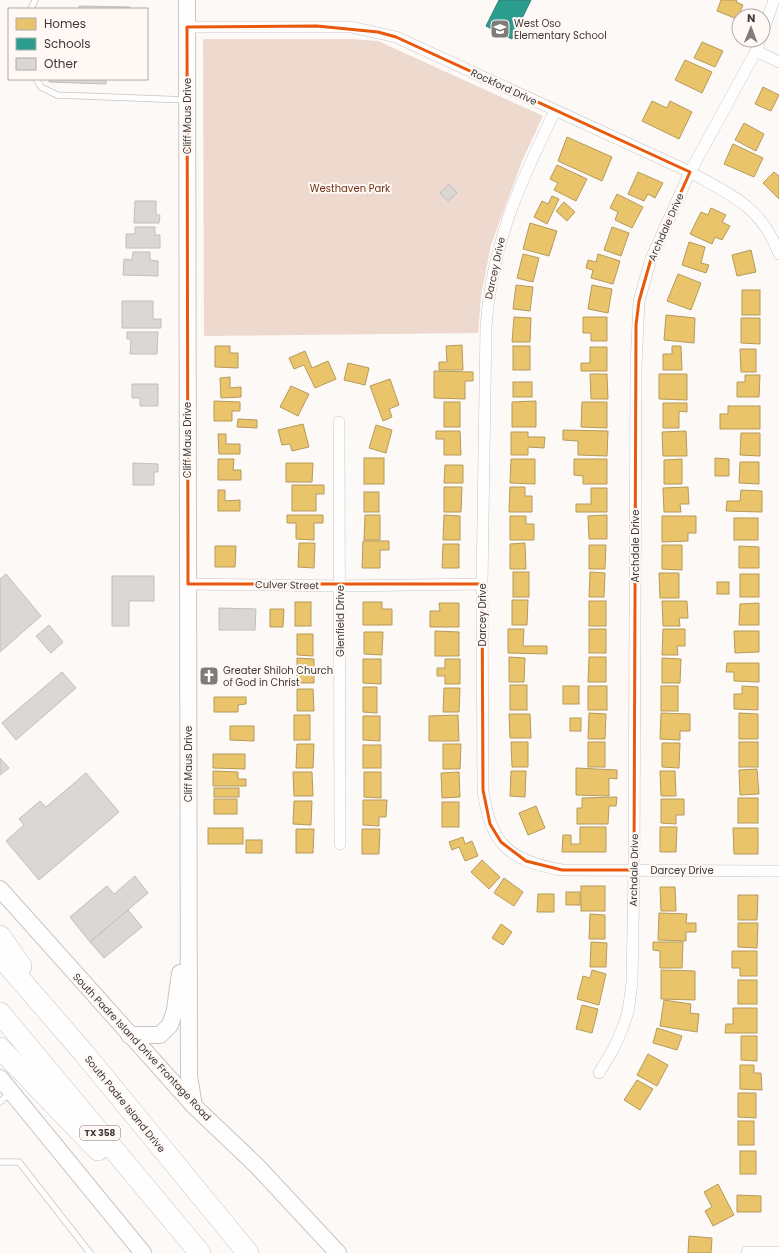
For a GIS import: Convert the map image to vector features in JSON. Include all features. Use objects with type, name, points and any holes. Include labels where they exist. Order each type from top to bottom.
[{"type":"highway","points":[[0,936],[83,1052]]},
{"type":"highway","name":"South Padre Island Drive","points":[[0,956],[83,1052],[248,1253]]},
{"type":"highway","name":"TX 358","points":[[0,1013],[200,1253]]},
{"type":"highway","points":[[0,1048],[196,1253]]},
{"type":"street","name":"Cliff Maus Drive","points":[[187,0],[189,1076],[194,1106]]},
{"type":"street","name":"Rockford Drive","points":[[187,27],[351,27],[396,37],[690,172],[745,203],[763,224],[779,254]]},
{"type":"street","name":"Archdale Drive","points":[[599,1073],[614,1048],[628,1012],[630,996],[634,870],[636,325],[639,301],[651,259],[690,172],[757,48]]},
{"type":"street","points":[[756,51],[779,62]]},
{"type":"street","name":"Darcey Drive","points":[[555,110],[524,174],[512,205],[502,235],[489,293],[486,335],[482,584],[483,790],[490,824],[501,842],[511,853],[539,866],[562,870],[779,871]]},
{"type":"street","name":"Glenfield Drive","points":[[340,422],[340,844]]},
{"type":"street","name":"Culver Street","points":[[188,584],[340,586],[482,584]]},
{"type":"street","name":"Cliff Maus Drive","points":[[129,1035],[160,1035],[170,1025],[175,1010],[180,977],[188,879]]},
{"type":"street","name":"South Padre Island Drive Frontage Road","points":[[0,889],[194,1106],[256,1165],[338,1253]]},
{"type":"street","points":[[0,1078],[6,1097],[143,1253]]},
{"type":"street","points":[[747,1252],[779,1252]]},
{"type":"lane","points":[[37,80],[41,87],[57,95],[187,100]]},
{"type":"lane","points":[[0,1162],[19,1162],[90,1253]]},
{"type":"highlighted area","points":[[317,26],[378,32],[396,37],[690,172],[651,259],[639,301],[636,325],[634,870],[562,870],[526,861],[501,842],[490,824],[483,790],[482,584],[188,584],[187,27]]},
{"type":"green space","name":"Westhaven Park","points":[[203,39],[352,39],[378,41],[543,116],[522,161],[491,245],[481,296],[478,333],[204,336]]},
{"type":"building: Homes","points":[[721,0],[737,0],[736,2],[743,5],[742,8],[731,8],[731,17],[717,11]]},
{"type":"building: Homes","points":[[702,42],[723,51],[715,67],[694,58]]},
{"type":"building: Homes","points":[[685,60],[712,72],[702,93],[675,80]]},
{"type":"building: Homes","points":[[763,87],[779,95],[771,111],[755,104]]},
{"type":"building: Homes","points":[[652,101],[667,108],[670,101],[692,112],[679,139],[642,121]]},
{"type":"building: Homes","points":[[744,123],[764,134],[756,151],[735,140]]},
{"type":"building: Homes","points":[[567,137],[612,157],[602,181],[558,161]]},
{"type":"building: Homes","points":[[733,144],[763,158],[754,177],[724,164]]},
{"type":"building: Homes","points":[[557,165],[587,179],[576,201],[554,190],[558,183],[550,179]]},
{"type":"building: Homes","points":[[638,172],[663,183],[655,198],[648,194],[644,201],[628,194]]},
{"type":"building: Homes","points":[[774,172],[779,176],[779,199],[763,183]]},
{"type":"building: Homes","points":[[617,194],[643,207],[632,228],[615,220],[618,212],[610,208]]},
{"type":"building: Homes","points":[[552,196],[559,199],[547,224],[534,217],[542,201],[548,204]]},
{"type":"building: Homes","points":[[564,202],[575,212],[567,221],[556,211]]},
{"type":"building: Homes","points":[[711,208],[726,215],[722,222],[730,226],[722,240],[715,237],[712,244],[690,234],[701,212],[708,215]]},
{"type":"building: Homes","points":[[530,223],[557,231],[549,256],[523,249]]},
{"type":"building: Homes","points":[[612,227],[629,233],[621,256],[604,250]]},
{"type":"building: Homes","points":[[689,242],[705,247],[701,263],[709,265],[706,273],[682,265]]},
{"type":"building: Homes","points":[[751,250],[756,272],[737,276],[732,255]]},
{"type":"building: Homes","points":[[523,254],[539,258],[533,282],[517,278]]},
{"type":"building: Homes","points":[[598,254],[620,261],[613,284],[591,278],[593,270],[586,268],[588,260],[596,262]]},
{"type":"building: Homes","points":[[678,274],[701,283],[691,310],[667,301]]},
{"type":"building: Homes","points":[[516,285],[533,287],[530,311],[513,309]]},
{"type":"building: Homes","points":[[592,285],[612,289],[608,313],[588,309]]},
{"type":"building: Homes","points":[[742,290],[760,290],[760,315],[742,315]]},
{"type":"building: Homes","points":[[666,315],[695,318],[694,343],[664,340]]},
{"type":"building: Homes","points":[[514,317],[531,318],[530,342],[512,342]]},
{"type":"building: Homes","points":[[583,317],[607,317],[607,341],[591,341],[591,333],[583,333]]},
{"type":"building: Homes","points":[[741,318],[760,318],[760,344],[741,343]]},
{"type":"building: Homes","points":[[462,345],[463,370],[439,370],[439,362],[447,362],[446,346]]},
{"type":"building: Homes","points":[[215,346],[230,346],[230,353],[238,353],[238,368],[215,367]]},
{"type":"building: Homes","points":[[513,346],[530,346],[530,370],[513,370]]},
{"type":"building: Homes","points":[[672,346],[681,346],[682,370],[663,370],[663,354],[672,354]]},
{"type":"building: Homes","points":[[590,347],[607,347],[607,371],[581,371],[581,363],[590,363]]},
{"type":"building: Homes","points":[[740,349],[756,349],[756,372],[741,372]]},
{"type":"building: Homes","points":[[305,351],[312,368],[328,361],[336,379],[315,388],[304,365],[294,369],[289,358]]},
{"type":"building: Homes","points":[[348,363],[369,368],[365,385],[344,380]]},
{"type":"building: Homes","points":[[434,371],[473,372],[473,381],[465,381],[465,399],[434,398]]},
{"type":"building: Homes","points":[[590,374],[607,374],[608,399],[591,399]]},
{"type":"building: Homes","points":[[659,374],[687,374],[687,400],[659,399]]},
{"type":"building: Homes","points":[[745,375],[760,375],[759,397],[737,397],[737,382],[745,382]]},
{"type":"building: Homes","points":[[230,377],[230,388],[241,387],[241,397],[221,398],[220,378]]},
{"type":"building: Homes","points":[[390,379],[399,405],[389,409],[392,417],[383,421],[370,386]]},
{"type":"building: Homes","points":[[513,382],[532,382],[532,397],[513,397]]},
{"type":"building: Homes","points":[[291,386],[309,394],[298,416],[280,407]]},
{"type":"building: Homes","points":[[214,401],[240,402],[240,411],[232,411],[232,421],[214,421]]},
{"type":"building: Homes","points":[[536,401],[536,427],[512,427],[512,402]]},
{"type":"building: Homes","points":[[444,402],[460,402],[460,427],[444,427]]},
{"type":"building: Homes","points":[[582,402],[607,402],[607,428],[581,427]]},
{"type":"building: Homes","points":[[663,403],[687,403],[687,412],[679,411],[679,428],[663,428]]},
{"type":"building: Homes","points":[[728,406],[760,406],[760,429],[720,429],[720,414],[728,414]]},
{"type":"building: Homes","points":[[238,419],[257,420],[257,428],[237,427]]},
{"type":"building: Homes","points":[[303,424],[309,447],[292,451],[290,444],[282,445],[278,430]]},
{"type":"building: Homes","points":[[376,425],[392,430],[386,453],[369,448]]},
{"type":"building: Homes","points":[[563,430],[608,431],[607,456],[578,455],[578,441],[563,440]]},
{"type":"building: Homes","points":[[436,431],[460,431],[461,455],[444,455],[444,439],[436,439]]},
{"type":"building: Homes","points":[[686,431],[687,456],[663,456],[662,432]]},
{"type":"building: Homes","points":[[511,432],[528,432],[528,437],[545,437],[544,448],[528,447],[528,455],[511,455]]},
{"type":"building: Homes","points":[[741,433],[760,433],[760,456],[740,455]]},
{"type":"building: Homes","points":[[218,434],[226,434],[226,444],[240,444],[240,454],[219,454]]},
{"type":"building: Homes","points":[[364,458],[384,458],[384,484],[364,484]]},
{"type":"building: Homes","points":[[715,458],[729,459],[729,476],[715,476]]},
{"type":"building: Homes","points":[[218,459],[234,459],[233,470],[241,470],[241,480],[218,480]]},
{"type":"building: Homes","points":[[511,459],[535,459],[535,484],[510,483]]},
{"type":"building: Homes","points":[[574,459],[607,459],[607,484],[583,484],[583,476],[574,475]]},
{"type":"building: Homes","points":[[682,459],[682,484],[664,484],[664,460]]},
{"type":"building: Homes","points":[[740,462],[759,462],[759,484],[739,483]]},
{"type":"building: Homes","points":[[286,463],[313,463],[312,482],[286,482]]},
{"type":"building: Homes","points":[[445,465],[463,465],[463,483],[444,483]]},
{"type":"building: Homes","points":[[292,485],[324,485],[324,494],[316,494],[316,511],[292,511]]},
{"type":"building: Homes","points":[[444,487],[462,487],[461,512],[444,512]]},
{"type":"building: Homes","points":[[510,487],[525,487],[525,496],[532,496],[532,512],[509,512]]},
{"type":"building: Homes","points":[[688,487],[689,504],[680,504],[681,512],[664,512],[663,488]]},
{"type":"building: Homes","points":[[591,488],[607,488],[607,512],[576,512],[576,504],[591,504]]},
{"type":"building: Homes","points":[[218,490],[225,490],[225,501],[240,500],[240,511],[218,511]]},
{"type":"building: Homes","points":[[741,490],[762,491],[762,512],[726,511],[727,501],[740,501]]},
{"type":"building: Homes","points":[[364,492],[379,492],[379,512],[364,512]]},
{"type":"building: Homes","points":[[287,515],[323,515],[323,523],[314,523],[314,540],[296,539],[296,523],[287,523]]},
{"type":"building: Homes","points":[[365,515],[380,515],[380,540],[364,540]]},
{"type":"building: Homes","points":[[444,515],[460,516],[460,540],[443,540]]},
{"type":"building: Homes","points":[[607,515],[607,539],[589,539],[588,516]]},
{"type":"building: Homes","points":[[510,516],[526,516],[526,524],[534,524],[534,540],[510,540]]},
{"type":"building: Homes","points":[[662,516],[696,516],[696,533],[688,533],[688,541],[662,542]]},
{"type":"building: Homes","points":[[734,518],[758,518],[758,540],[734,540]]},
{"type":"building: Homes","points":[[363,541],[389,541],[389,550],[380,550],[380,568],[362,568]]},
{"type":"building: Homes","points":[[299,543],[315,543],[314,568],[298,567]]},
{"type":"building: Homes","points":[[525,543],[526,569],[510,569],[510,544]]},
{"type":"building: Homes","points":[[443,544],[459,544],[459,568],[442,568]]},
{"type":"building: Homes","points":[[589,545],[606,545],[605,569],[589,569]]},
{"type":"building: Homes","points":[[662,545],[682,545],[682,570],[662,569]]},
{"type":"building: Homes","points":[[215,546],[236,546],[235,567],[215,567]]},
{"type":"building: Homes","points":[[739,546],[759,547],[759,568],[739,568]]},
{"type":"building: Homes","points":[[513,572],[529,572],[529,597],[513,597]]},
{"type":"building: Homes","points":[[590,572],[605,573],[604,597],[589,597]]},
{"type":"building: Homes","points":[[659,573],[679,573],[679,598],[660,598]]},
{"type":"building: Homes","points":[[740,574],[759,574],[759,597],[740,597]]},
{"type":"building: Homes","points":[[717,582],[729,582],[729,594],[717,594]]},
{"type":"building: Homes","points":[[512,600],[528,600],[527,625],[512,625]]},
{"type":"building: Homes","points":[[589,601],[606,601],[606,626],[589,626]]},
{"type":"building: Homes","points":[[662,601],[687,601],[688,618],[679,618],[680,626],[663,626]]},
{"type":"building: Homes","points":[[295,602],[311,602],[311,626],[295,626]]},
{"type":"building: Homes","points":[[363,602],[382,602],[382,609],[392,609],[392,625],[363,625]]},
{"type":"building: Homes","points":[[439,603],[459,603],[459,627],[430,627],[430,611],[440,611]]},
{"type":"building: Homes","points":[[759,603],[759,625],[739,625],[740,604]]},
{"type":"building: Homes","points":[[270,609],[284,609],[283,627],[270,627]]},
{"type":"building: Homes","points":[[508,629],[524,629],[523,646],[547,646],[547,654],[508,653]]},
{"type":"building: Homes","points":[[589,629],[606,629],[606,653],[589,653]]},
{"type":"building: Homes","points":[[663,629],[685,629],[685,646],[677,646],[678,655],[662,655]]},
{"type":"building: Homes","points":[[435,631],[459,632],[459,656],[435,656]]},
{"type":"building: Homes","points":[[734,631],[759,631],[759,652],[735,653]]},
{"type":"building: Homes","points":[[364,632],[383,632],[382,655],[364,654]]},
{"type":"building: Homes","points":[[297,634],[313,634],[313,656],[297,655]]},
{"type":"building: Homes","points":[[509,657],[525,658],[524,682],[509,682]]},
{"type":"building: Homes","points":[[589,657],[606,657],[606,682],[588,682]]},
{"type":"building: Homes","points":[[297,658],[314,659],[314,683],[297,683]]},
{"type":"building: Homes","points":[[662,658],[681,659],[680,683],[662,683]]},
{"type":"building: Homes","points":[[363,659],[381,659],[381,684],[363,683]]},
{"type":"building: Homes","points":[[445,659],[460,659],[460,684],[445,684],[445,676],[437,676],[437,668],[445,668]]},
{"type":"building: Homes","points":[[727,663],[759,663],[759,682],[734,681],[734,672],[726,672]]},
{"type":"building: Homes","points":[[510,685],[527,685],[527,710],[510,710]]},
{"type":"building: Homes","points":[[563,686],[579,686],[579,704],[563,704]]},
{"type":"building: Homes","points":[[588,686],[607,686],[607,710],[588,710]]},
{"type":"building: Homes","points":[[661,686],[678,686],[678,711],[661,711]]},
{"type":"building: Homes","points":[[742,686],[758,687],[758,710],[734,709],[734,694],[742,694]]},
{"type":"building: Homes","points":[[363,687],[377,687],[377,713],[363,712]]},
{"type":"building: Homes","points":[[444,688],[460,688],[459,712],[443,712]]},
{"type":"building: Homes","points":[[297,689],[313,689],[314,711],[297,711]]},
{"type":"building: Homes","points":[[214,697],[246,697],[246,704],[238,705],[238,712],[214,712]]},
{"type":"building: Homes","points":[[589,713],[606,714],[605,739],[588,739]]},
{"type":"building: Homes","points":[[661,713],[690,714],[690,731],[680,731],[680,740],[660,739]]},
{"type":"building: Homes","points":[[739,713],[758,714],[758,739],[739,739]]},
{"type":"building: Homes","points":[[509,714],[530,714],[531,738],[510,738]]},
{"type":"building: Homes","points":[[294,715],[310,715],[310,740],[294,740]]},
{"type":"building: Homes","points":[[458,715],[459,741],[429,741],[429,716]]},
{"type":"building: Homes","points":[[363,716],[380,716],[380,741],[363,740]]},
{"type":"building: Homes","points":[[570,718],[581,718],[581,731],[570,731]]},
{"type":"building: Homes","points":[[230,726],[254,726],[254,741],[230,740]]},
{"type":"building: Homes","points":[[511,742],[528,742],[528,767],[512,767]]},
{"type":"building: Homes","points":[[588,742],[605,742],[605,767],[588,767]]},
{"type":"building: Homes","points":[[739,742],[758,742],[758,767],[739,767]]},
{"type":"building: Homes","points":[[662,743],[680,743],[679,768],[662,767]]},
{"type":"building: Homes","points":[[297,744],[314,744],[313,768],[296,768]]},
{"type":"building: Homes","points":[[443,744],[461,744],[460,769],[443,769]]},
{"type":"building: Homes","points":[[363,745],[381,745],[381,768],[363,768]]},
{"type":"building: Homes","points":[[213,754],[245,754],[245,769],[213,768]]},
{"type":"building: Homes","points":[[576,768],[617,770],[617,779],[609,778],[609,796],[576,795]]},
{"type":"building: Homes","points":[[757,769],[759,794],[740,795],[739,770]]},
{"type":"building: Homes","points":[[213,771],[238,772],[238,779],[246,779],[246,786],[213,786]]},
{"type":"building: Homes","points":[[511,771],[526,771],[525,797],[510,796]]},
{"type":"building: Homes","points":[[660,771],[675,771],[676,796],[661,796]]},
{"type":"building: Homes","points":[[293,772],[312,772],[313,796],[294,796]]},
{"type":"building: Homes","points":[[364,772],[381,772],[381,798],[364,797]]},
{"type":"building: Homes","points":[[459,772],[460,797],[442,798],[441,773]]},
{"type":"building: Homes","points":[[214,788],[239,788],[239,797],[214,797]]},
{"type":"building: Homes","points":[[617,797],[616,806],[609,806],[608,824],[577,824],[577,808],[582,808],[582,798]]},
{"type":"building: Homes","points":[[738,798],[758,798],[758,823],[738,823]]},
{"type":"building: Homes","points":[[214,799],[237,799],[237,814],[214,814]]},
{"type":"building: Homes","points":[[661,799],[684,799],[684,815],[676,815],[676,824],[661,823]]},
{"type":"building: Homes","points":[[363,800],[387,800],[386,817],[379,817],[379,826],[363,825]]},
{"type":"building: Homes","points":[[294,801],[312,801],[311,825],[293,824]]},
{"type":"building: Homes","points":[[442,802],[459,802],[459,827],[442,827]]},
{"type":"building: Homes","points":[[536,806],[545,828],[528,835],[519,813]]},
{"type":"building: Homes","points":[[580,827],[606,827],[606,852],[562,852],[563,835],[571,835],[571,844],[580,844]]},
{"type":"building: Homes","points":[[660,827],[677,827],[676,852],[660,852]]},
{"type":"building: Homes","points":[[208,828],[243,828],[243,844],[208,844]]},
{"type":"building: Homes","points":[[733,828],[758,828],[758,854],[734,854]]},
{"type":"building: Homes","points":[[296,829],[314,829],[313,853],[296,853]]},
{"type":"building: Homes","points":[[362,829],[380,829],[379,854],[362,854]]},
{"type":"building: Homes","points":[[463,837],[465,844],[472,841],[478,856],[465,861],[459,847],[452,850],[449,842]]},
{"type":"building: Homes","points":[[246,840],[262,840],[262,853],[246,853]]},
{"type":"building: Homes","points":[[482,860],[500,877],[489,889],[471,872]]},
{"type":"building: Homes","points":[[504,878],[523,892],[514,906],[494,893]]},
{"type":"building: Homes","points":[[581,886],[605,886],[605,911],[581,911]]},
{"type":"building: Homes","points":[[660,887],[675,887],[676,911],[661,911]]},
{"type":"building: Homes","points":[[566,892],[580,892],[580,905],[566,905]]},
{"type":"building: Homes","points":[[538,894],[554,894],[554,912],[537,912]]},
{"type":"building: Homes","points":[[738,895],[758,895],[757,920],[738,920]]},
{"type":"building: Homes","points":[[659,913],[687,914],[686,923],[696,923],[696,932],[686,932],[686,941],[658,940]]},
{"type":"building: Homes","points":[[590,914],[605,915],[605,939],[589,939]]},
{"type":"building: Homes","points":[[738,923],[758,923],[757,948],[738,947]]},
{"type":"building: Homes","points":[[501,924],[512,932],[503,945],[492,938]]},
{"type":"building: Homes","points":[[591,942],[607,943],[606,967],[590,967]]},
{"type":"building: Homes","points":[[653,942],[683,942],[682,968],[660,968],[660,951],[653,950]]},
{"type":"building: Homes","points":[[732,951],[757,951],[757,976],[740,976],[740,968],[732,968]]},
{"type":"building: Homes","points":[[592,970],[606,974],[599,1005],[577,999],[583,976],[590,978]]},
{"type":"building: Homes","points":[[661,970],[695,971],[695,1000],[661,999]]},
{"type":"building: Homes","points":[[738,980],[757,980],[757,1004],[738,1004]]},
{"type":"building: Homes","points":[[664,1000],[691,1004],[690,1013],[699,1014],[697,1032],[660,1026]]},
{"type":"building: Homes","points":[[582,1005],[598,1009],[592,1033],[576,1029]]},
{"type":"building: Homes","points":[[733,1008],[757,1008],[757,1033],[725,1033],[726,1024],[733,1024]]},
{"type":"building: Homes","points":[[657,1028],[682,1036],[677,1050],[653,1043]]},
{"type":"building: Homes","points":[[741,1036],[757,1036],[757,1061],[741,1060]]},
{"type":"building: Homes","points":[[648,1054],[668,1065],[657,1086],[637,1075]]},
{"type":"building: Homes","points":[[740,1065],[754,1065],[754,1073],[761,1073],[762,1090],[740,1089]]},
{"type":"building: Homes","points":[[637,1080],[653,1089],[640,1110],[624,1100]]},
{"type":"building: Homes","points":[[738,1093],[756,1093],[756,1118],[738,1117]]},
{"type":"building: Homes","points":[[738,1121],[754,1121],[754,1145],[738,1145]]},
{"type":"building: Homes","points":[[740,1151],[756,1151],[756,1174],[740,1174]]},
{"type":"building: Homes","points":[[718,1184],[734,1215],[713,1226],[705,1211],[712,1207],[704,1192]]},
{"type":"building: Homes","points":[[737,1195],[761,1196],[761,1212],[737,1212]]},
{"type":"building: Homes","points":[[689,1236],[712,1238],[711,1253],[688,1253]]},
{"type":"building: Schools","points":[[499,0],[531,0],[512,39],[486,26]]},
{"type":"building: Other","points":[[79,6],[130,7],[130,8],[79,8]]},
{"type":"building: Other","points":[[49,80],[106,80],[106,84],[49,82]]},
{"type":"building: Other","points":[[449,184],[457,193],[448,201],[440,193]]},
{"type":"building: Other","points":[[135,201],[156,201],[156,215],[160,215],[159,223],[134,223]]},
{"type":"building: Other","points":[[135,227],[155,227],[155,235],[160,235],[160,248],[126,248],[126,234],[135,234]]},
{"type":"building: Other","points":[[133,252],[150,252],[150,260],[158,261],[158,276],[123,275],[124,259],[132,260]]},
{"type":"building: Other","points":[[122,301],[153,301],[153,319],[161,319],[161,328],[122,328]]},
{"type":"building: Other","points":[[127,332],[158,332],[157,354],[130,354],[131,339],[127,339]]},
{"type":"building: Other","points":[[132,384],[158,384],[158,406],[140,406],[140,398],[132,398]]},
{"type":"building: Other","points":[[133,463],[158,464],[158,472],[154,472],[154,485],[133,485]]},
{"type":"building: Other","points":[[6,574],[41,616],[0,652],[0,579]]},
{"type":"building: Other","points":[[112,576],[154,576],[154,601],[129,601],[129,626],[112,626]]},
{"type":"building: Other","points":[[219,608],[256,609],[255,630],[219,630]]},
{"type":"building: Other","points":[[49,625],[63,642],[51,653],[36,636]]},
{"type":"building: Other","points":[[62,672],[76,688],[16,740],[2,723]]},
{"type":"building: Other","points":[[0,758],[9,768],[0,775]]},
{"type":"building: Other","points":[[86,773],[119,812],[39,880],[6,841],[24,825],[19,819],[40,801],[46,807]]},
{"type":"building: Other","points":[[135,876],[148,893],[90,942],[70,917],[107,886],[114,894]]},
{"type":"building: Other","points":[[128,910],[142,927],[104,958],[90,942]]},
{"type":"place","name":"West Oso Elementary School","points":[[500,29]]},
{"type":"place","name":"Greater Shiloh Church of God in Christ","points":[[209,676]]}]
